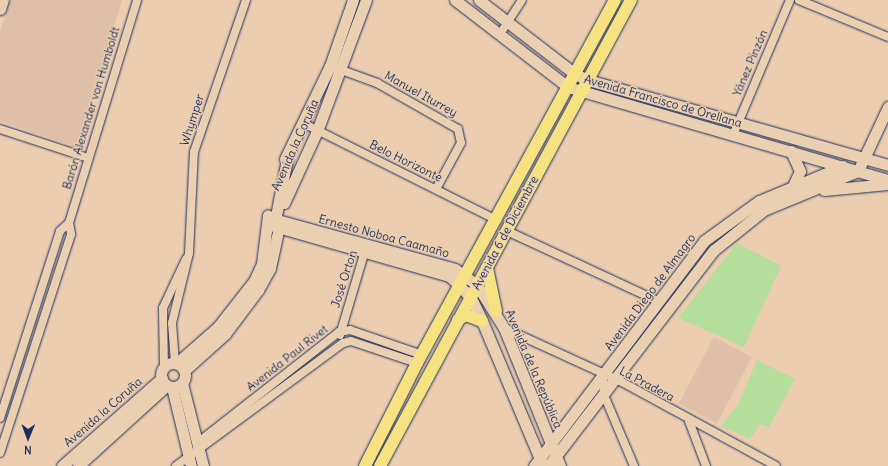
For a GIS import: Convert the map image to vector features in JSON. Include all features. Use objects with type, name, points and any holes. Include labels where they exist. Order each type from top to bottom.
[{"type":"main road","points":[[0,9],[3,0]]},
{"type":"main road","name":"Avenida la Coruña","points":[[179,365],[218,327],[258,274],[271,198],[288,154],[305,124],[330,66],[353,0]]},
{"type":"main road","name":"Avenida la Coruña","points":[[179,365],[225,334],[246,309],[266,278],[273,256],[285,199],[317,131],[366,0]]},
{"type":"main road","name":"Avenida Francisco de Orellana","points":[[455,0],[568,87],[888,180]]},
{"type":"main road","name":"Avenida Francisco de Orellana","points":[[479,0],[575,74],[588,80],[888,165]]},
{"type":"main road","name":"Avenida 6 de Diciembre","points":[[365,466],[460,284],[497,220],[615,0]]},
{"type":"main road","name":"Avenida 6 de Diciembre","points":[[380,466],[631,0]]},
{"type":"main road","points":[[858,171],[888,107]]},
{"type":"main road","points":[[791,151],[800,171],[792,186]]},
{"type":"main road","points":[[280,225],[273,221],[288,154]]},
{"type":"main road","name":"Avenida Diego de Almagro","points":[[541,464],[551,444],[658,301],[699,247],[717,229],[748,207],[792,186],[865,158]]},
{"type":"main road","name":"Avenida Diego de Almagro","points":[[541,464],[558,461],[604,395],[719,244],[757,214],[801,193],[858,171]]},
{"type":"main road","points":[[801,193],[854,185],[888,184]]},
{"type":"main road","name":"Ernesto Noboa Caamaño","points":[[280,225],[303,236],[455,269],[460,284],[471,298]]},
{"type":"main road","name":"Ernesto Noboa Caamaño","points":[[280,225],[366,249]]},
{"type":"main road","points":[[273,256],[286,239],[303,236]]},
{"type":"main road","points":[[487,268],[496,311]]},
{"type":"main road","name":"Ernesto Noboa Caamaño","points":[[460,284],[477,285]]},
{"type":"main road","name":"Avenida de la República","points":[[477,285],[496,311],[504,328],[558,461]]},
{"type":"main road","points":[[471,298],[541,464]]},
{"type":"main road","points":[[458,320],[466,315],[482,321]]},
{"type":"main road","points":[[169,380],[179,365]]},
{"type":"main road","points":[[169,380],[179,365]]},
{"type":"main road","name":"Avenida la Coruña","points":[[62,466],[169,380]]},
{"type":"main road","name":"Avenida la Coruña","points":[[78,466],[169,380]]},
{"type":"main road","name":"Whymper","points":[[169,380],[201,446],[203,466]]},
{"type":"main road","name":"Whymper","points":[[169,380],[191,466]]},
{"type":"street","name":"Barón Alexander von Humboldt","points":[[0,453],[71,234],[69,223],[137,0]]},
{"type":"street","name":"Whymper","points":[[179,365],[172,323],[189,253],[194,152],[246,0]]},
{"type":"street","points":[[500,34],[510,24],[522,0]]},
{"type":"street","name":"Yánez Pinzón","points":[[733,134],[790,0]]},
{"type":"street","points":[[799,0],[888,37]]},
{"type":"street","name":"Manuel Iturrey","points":[[330,66],[377,83],[458,129],[461,143],[436,189]]},
{"type":"street","name":"Belo Horizonte","points":[[305,124],[497,220]]},
{"type":"street","points":[[0,129],[88,158]]},
{"type":"street","name":"Barón Alexander von Humboldt","points":[[0,418],[60,231],[69,223]]},
{"type":"street","points":[[507,231],[658,301]]},
{"type":"street","name":"José Orton","points":[[339,332],[366,249]]},
{"type":"street","name":"Whymper","points":[[169,380],[163,308],[189,253]]},
{"type":"street","name":"La Pradera","points":[[504,328],[603,376],[617,379],[689,421],[776,466]]},
{"type":"street","name":"Avenida Paul Rivet","points":[[201,446],[205,437],[339,332],[350,330],[420,359]]},
{"type":"street","points":[[339,332],[343,343]]},
{"type":"street","points":[[359,344],[362,334]]},
{"type":"street","name":"Avenida Paul Rivet","points":[[176,466],[201,446],[210,444],[343,343],[359,344],[420,359]]},
{"type":"street","points":[[603,376],[604,395],[634,466]]},
{"type":"street","points":[[689,421],[706,466]]},
{"type":"shaded area","points":[[11,0],[122,0],[79,148],[0,121],[0,31]]},
{"type":"shaded area","points":[[714,337],[752,357],[717,423],[679,403]]},
{"type":"green space","points":[[737,243],[781,266],[744,347],[678,318]]},
{"type":"green space","points":[[757,360],[795,379],[769,427],[760,424],[750,439],[721,426],[738,405]]}]
